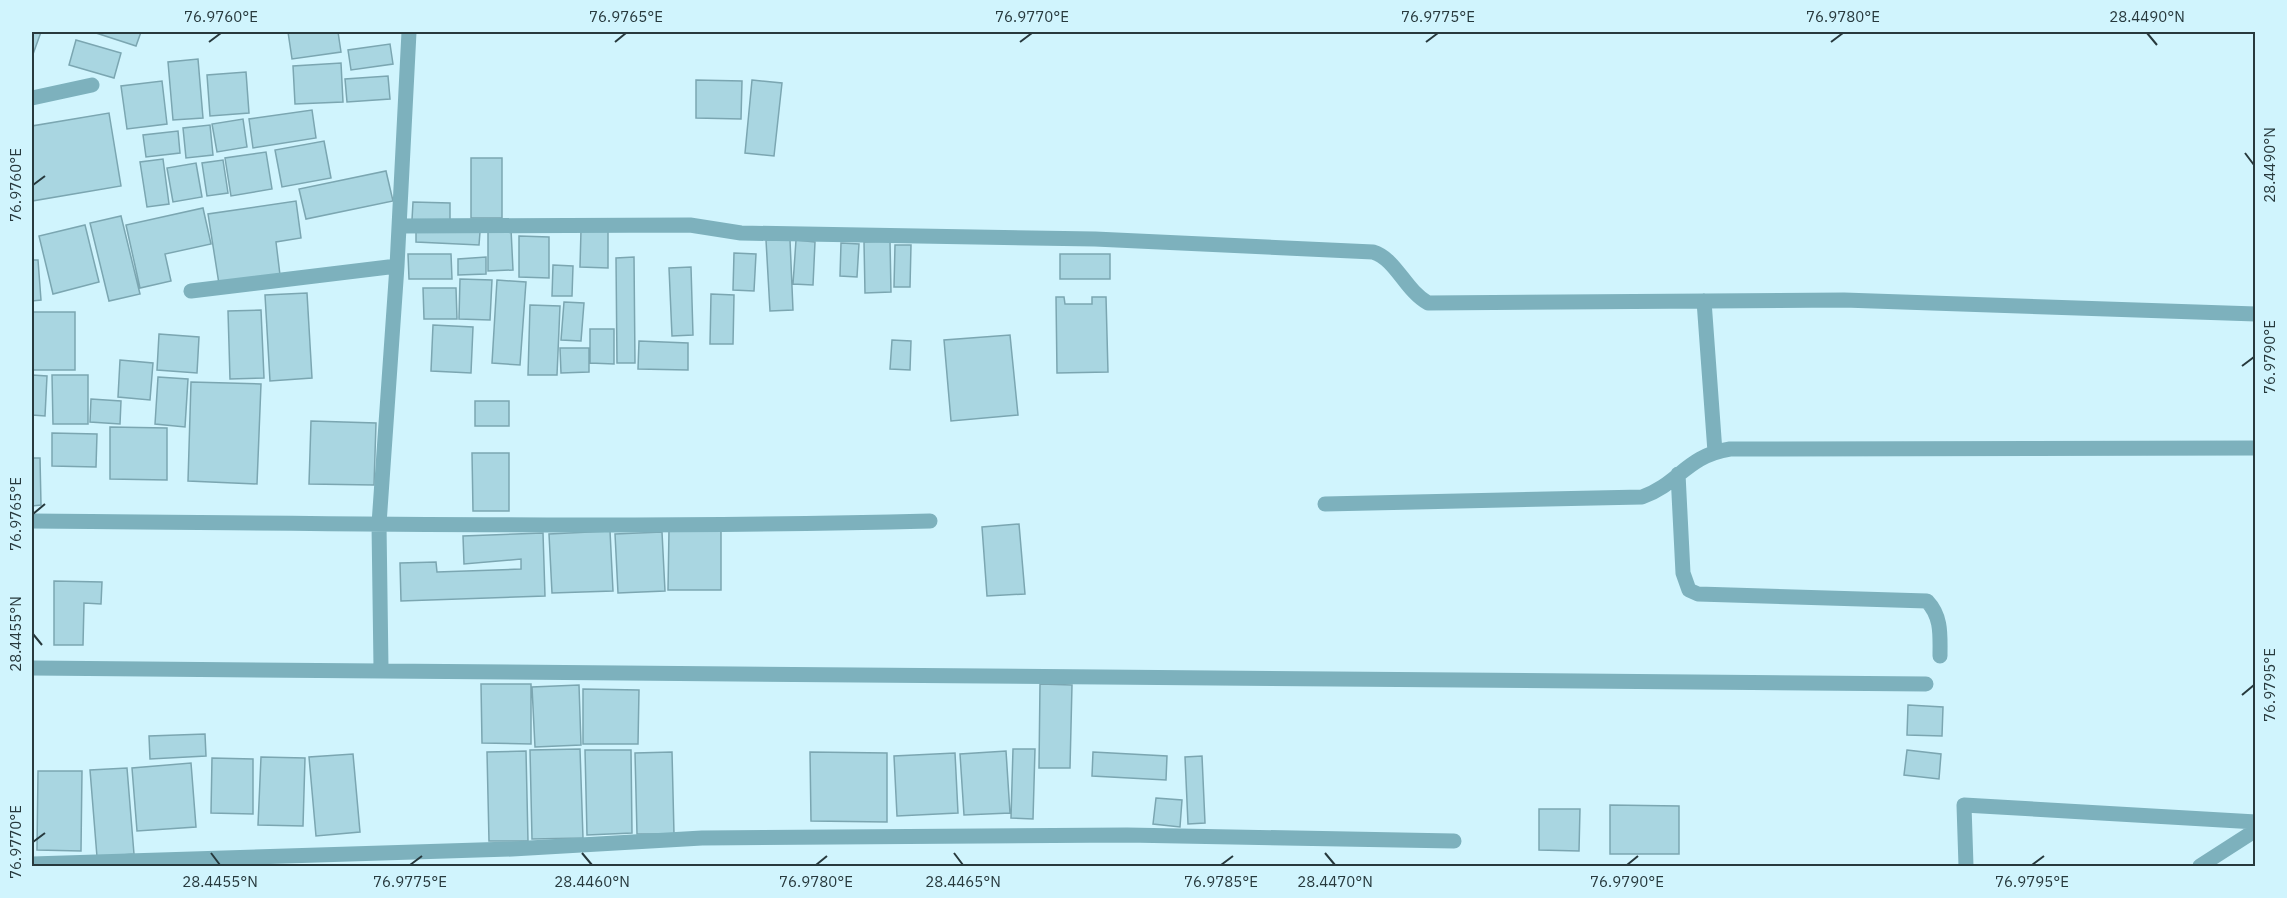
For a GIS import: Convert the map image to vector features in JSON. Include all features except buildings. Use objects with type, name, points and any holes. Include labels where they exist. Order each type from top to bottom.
[{"type":"street","points":[[381,668],[379,524],[400,226],[410,32]]},
{"type":"street","points":[[32,98],[92,85]]},
{"type":"street","points":[[400,226],[690,225],[741,233],[1095,239],[1373,252],[1384,255],[1407,286],[1428,303],[1844,300],[2256,314]]},
{"type":"street","points":[[190,291],[397,266]]},
{"type":"street","points":[[1704,301],[1715,452]]},
{"type":"street","points":[[1325,504],[1642,497],[1657,492],[1699,458],[1730,449],[2256,448]]},
{"type":"street","points":[[1678,474],[1683,573],[1689,590],[1698,594],[1927,601],[1936,611],[1940,624],[1940,656]]},
{"type":"street","points":[[32,521],[823,524],[930,520]]},
{"type":"street","points":[[32,668],[381,668],[588,673],[1509,683],[1926,684]]},
{"type":"street","points":[[1966,867],[1964,805],[2256,822]]},
{"type":"street","points":[[2200,867],[2256,830]]},
{"type":"street","points":[[32,864],[512,849],[702,838],[1127,835],[1454,841]]}]
